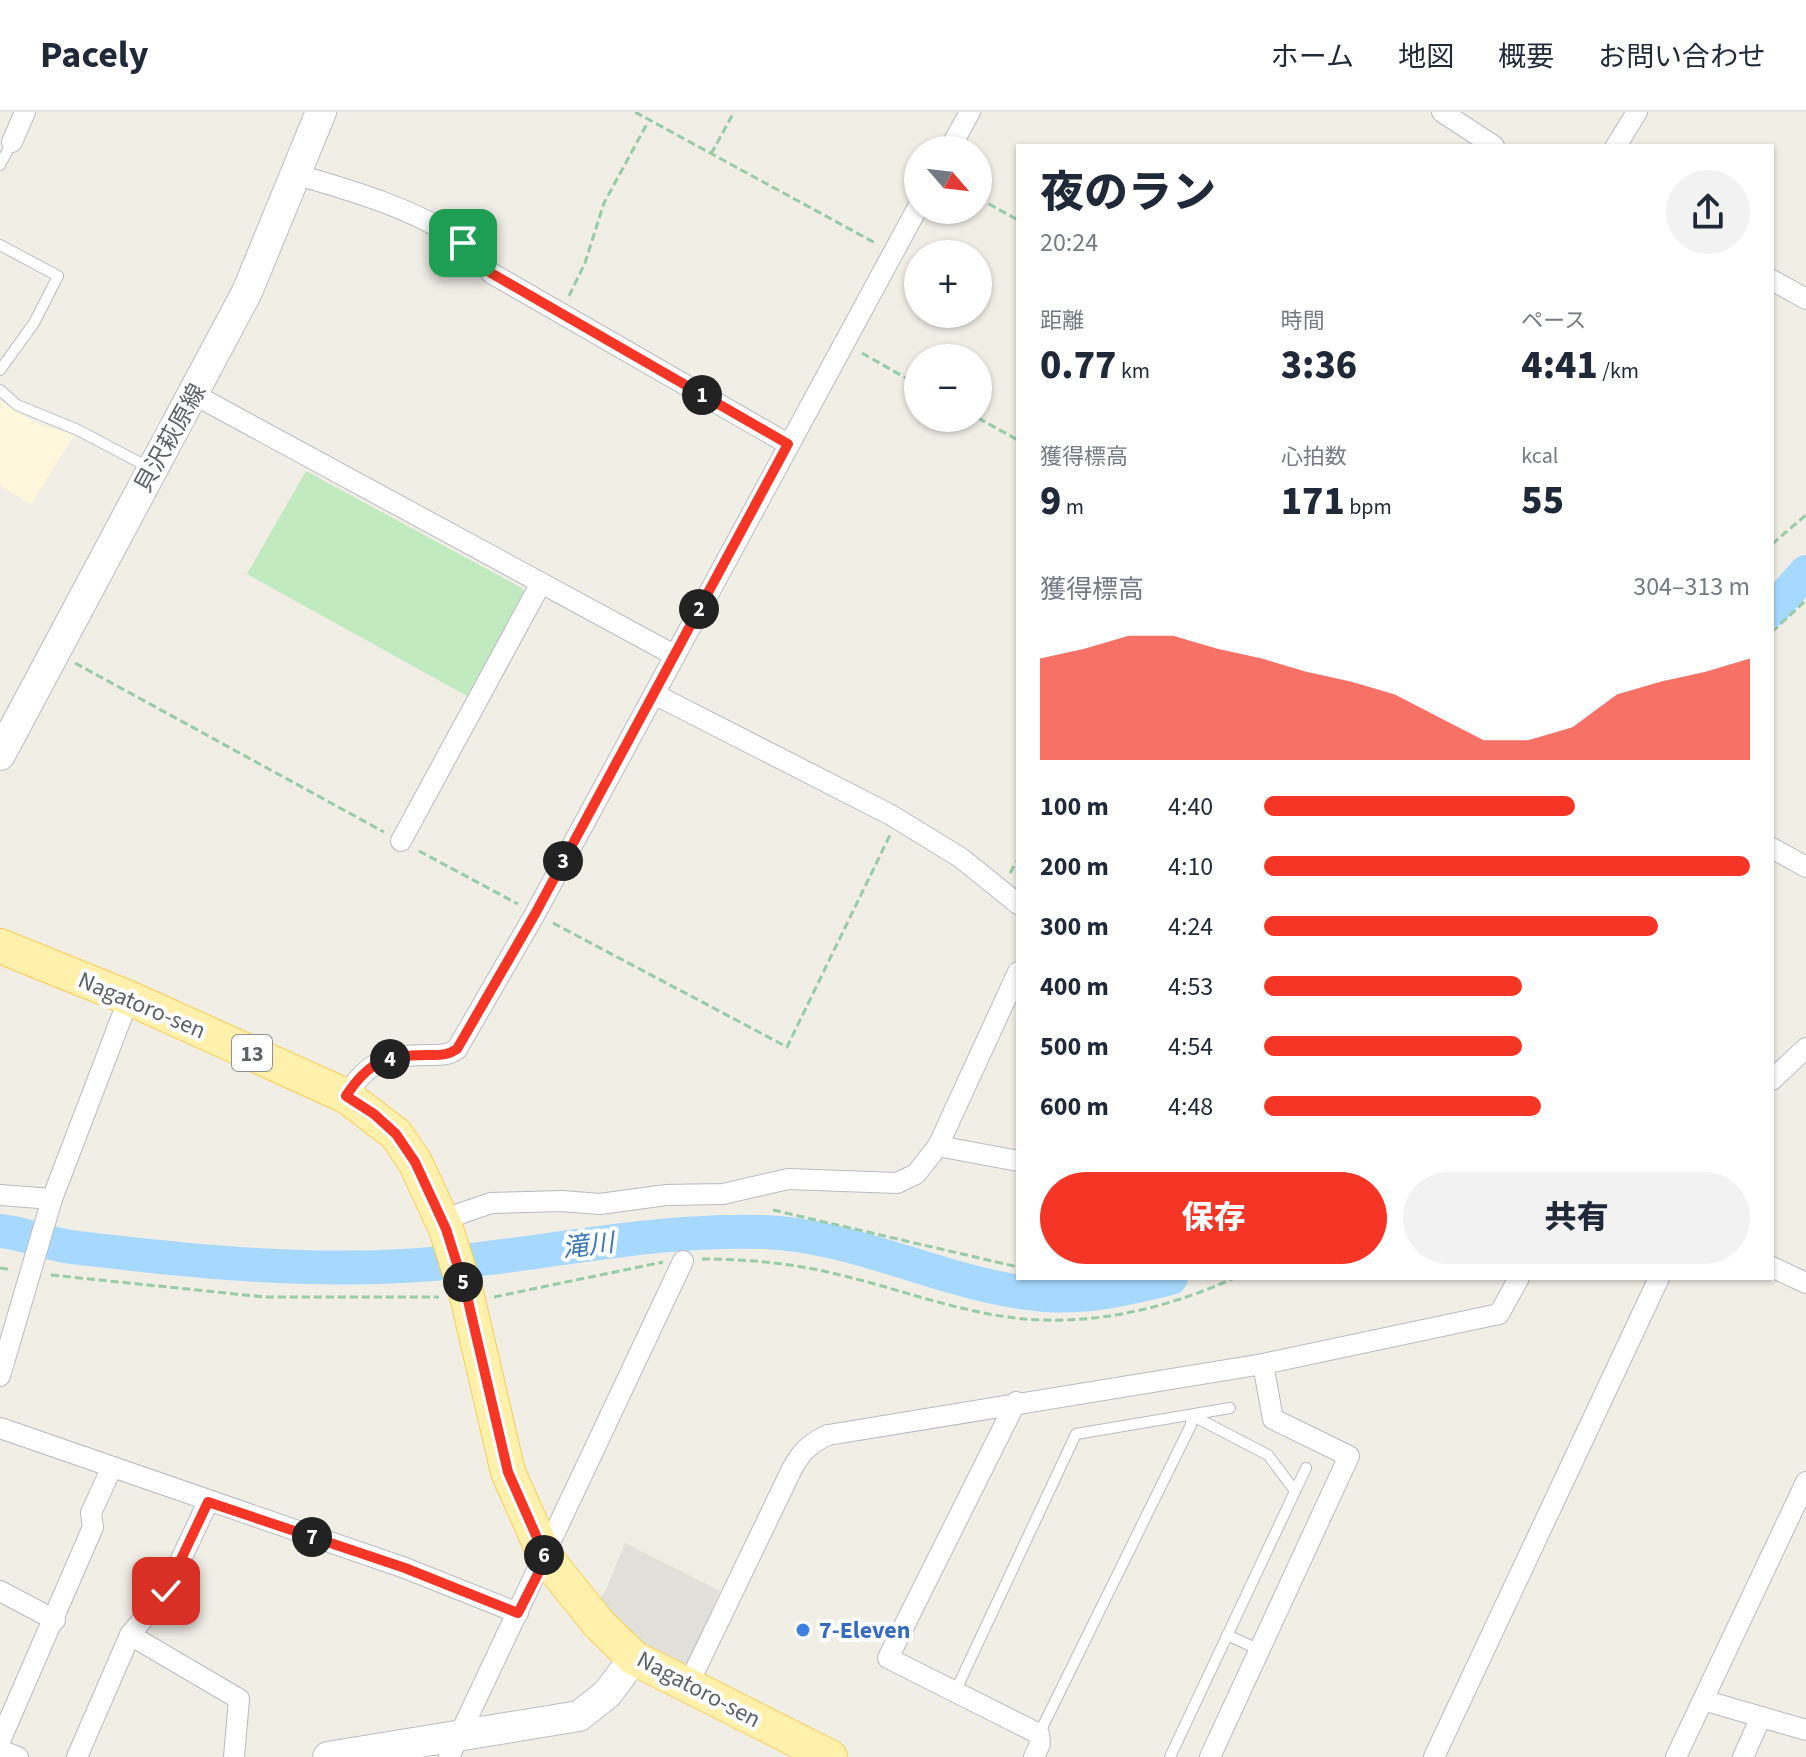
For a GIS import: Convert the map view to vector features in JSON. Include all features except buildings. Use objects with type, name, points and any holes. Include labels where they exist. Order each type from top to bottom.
[{"type":"main road","name":"Nagatoro-sen","points":[[0,946],[129,998],[346,1096],[374,1114],[396,1134],[415,1162],[444,1225]]},
{"type":"main road","name":"13","points":[[444,1225],[467,1294]]},
{"type":"main road","name":"Nagatoro-sen","points":[[467,1294],[508,1472],[546,1558],[599,1624],[634,1658],[830,1757]]},
{"type":"street","points":[[12,142],[25,112]]},
{"type":"street","name":"貝沢萩原線","points":[[0,755],[151,469],[195,395],[247,292],[298,175],[321,112]]},
{"type":"street","points":[[957,136],[970,112]]},
{"type":"street","points":[[1442,112],[1491,144]]},
{"type":"street","points":[[1617,144],[1637,112]]},
{"type":"street","points":[[298,175],[358,192],[445,231],[463,243],[491,273],[788,444]]},
{"type":"street","points":[[346,1096],[362,1070],[403,1055],[449,1055],[457,1049],[535,914],[908,224]]},
{"type":"street","points":[[1774,281],[1806,299]]},
{"type":"street","points":[[195,395],[674,655]]},
{"type":"street","points":[[401,841],[541,583]]},
{"type":"street","points":[[654,694],[891,815],[961,858],[1016,902]]},
{"type":"street","points":[[1774,849],[1806,867]]},
{"type":"street","points":[[444,1225],[491,1203],[562,1201],[600,1204],[666,1195],[723,1194],[788,1179],[897,1183],[916,1174],[938,1146],[1016,976]]},
{"type":"street","points":[[0,1376],[34,1269],[50,1203],[129,998]]},
{"type":"street","points":[[1774,1078],[1806,1048]]},
{"type":"street","points":[[938,1146],[1016,1161]]},
{"type":"street","points":[[0,1195],[50,1203]]},
{"type":"street","points":[[455,1746],[683,1261]]},
{"type":"street","points":[[1774,1268],[1806,1283]]},
{"type":"street","points":[[688,1685],[801,1453],[828,1435],[1263,1364],[1499,1314],[1518,1280]]},
{"type":"street","points":[[1434,1757],[1658,1280]]},
{"type":"street","points":[[1210,1757],[1349,1456],[1273,1419],[1263,1364]]},
{"type":"street","points":[[1016,1402],[888,1658],[1039,1734],[1040,1744],[1034,1757]]},
{"type":"street","points":[[0,1428],[111,1469],[405,1568],[518,1613]]},
{"type":"street","points":[[0,1741],[93,1527],[91,1513],[111,1469]]},
{"type":"street","points":[[1676,1757],[1806,1482]]},
{"type":"street","points":[[77,1757],[130,1635],[166,1591],[208,1502]]},
{"type":"street","points":[[0,1591],[55,1620]]},
{"type":"street","points":[[130,1635],[239,1699],[234,1757]]},
{"type":"street","points":[[328,1757],[455,1746],[579,1716],[607,1694],[634,1658]]},
{"type":"street","points":[[1703,1700],[1806,1730]]},
{"type":"street","points":[[1743,1757],[1761,1717]]},
{"type":"street","points":[[0,1750],[18,1757]]},
{"type":"lane","points":[[0,165],[12,142]]},
{"type":"lane","points":[[0,245],[58,276],[34,323],[0,370]]},
{"type":"lane","points":[[0,390],[17,405],[78,430],[151,469]]},
{"type":"lane","points":[[955,1692],[1076,1434],[1230,1408]]},
{"type":"lane","points":[[1191,1415],[1268,1455],[1295,1491]]},
{"type":"lane","points":[[1039,1734],[1191,1425],[1191,1415]]},
{"type":"lane","points":[[1170,1757],[1306,1468]]},
{"type":"lane","points":[[1227,1635],[1260,1650]]},
{"type":"path","points":[[635,112],[648,122],[892,253]]},
{"type":"path","points":[[711,155],[734,112]]},
{"type":"path","points":[[560,314],[585,263],[604,203],[648,122]]},
{"type":"path","points":[[992,206],[1016,219]]},
{"type":"path","points":[[844,343],[904,377]]},
{"type":"path","points":[[992,426],[1016,439]]},
{"type":"path","points":[[1774,542],[1806,515]]},
{"type":"path","points":[[1774,630],[1806,600]]},
{"type":"path","points":[[54,652],[535,914],[787,1047],[897,821]]},
{"type":"path","points":[[773,1210],[1016,1267]]},
{"type":"path","points":[[34,1269],[265,1297],[512,1295],[612,1270],[683,1261],[757,1261],[834,1273],[972,1311],[1071,1321],[1172,1302],[1229,1280]]},
{"type":"shaded area","points":[[0,400],[35,423],[74,435],[31,505],[0,485]]},
{"type":"shaded area","points":[[625,1543],[720,1591],[690,1661],[679,1667],[645,1647],[596,1601],[605,1592]]},
{"type":"green space","points":[[306,471],[522,588],[524,592],[467,696],[247,574]]},
{"type":"waterway","name":"滝川","points":[[1774,608],[1806,572]]},
{"type":"waterway","name":"滝川","points":[[0,1231],[62,1246],[112,1252],[236,1264],[319,1267],[447,1263],[627,1239],[763,1232],[834,1242],[975,1283],[1046,1295],[1093,1294],[1163,1280]]},
{"type":"place","name":"7-Eleven","points":[[803,1630]]},
{"type":"route","points":[[166,1591],[208,1502],[405,1568],[518,1613],[546,1558],[508,1472],[466,1292],[446,1229],[415,1162],[396,1134],[374,1114],[346,1096],[362,1070],[403,1055],[449,1055],[457,1049],[535,914],[788,444],[491,273],[463,243]]}]
